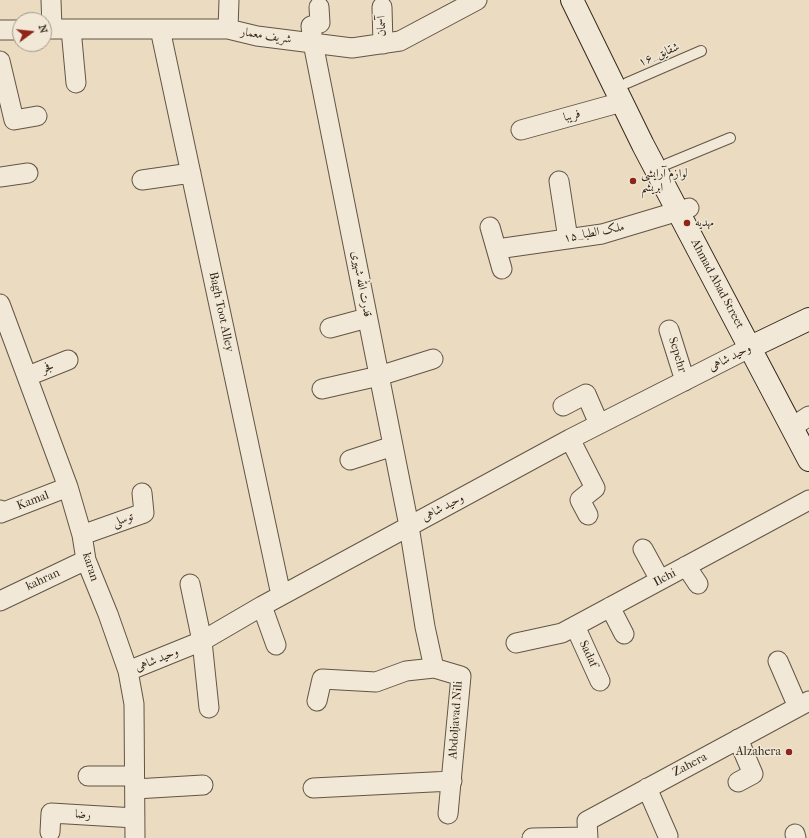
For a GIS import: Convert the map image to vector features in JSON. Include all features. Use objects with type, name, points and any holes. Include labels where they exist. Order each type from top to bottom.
[{"type":"main road","name":"Ahmad Abad Street","points":[[572,0],[624,93],[667,164],[684,210]]},
{"type":"main road","name":"Ahmad Abad Street","points":[[585,0],[624,93],[754,346],[809,460]]},
{"type":"main road","points":[[754,346],[809,319]]},
{"type":"main road","name":"Ahmad Abad Street","points":[[754,346],[806,426]]},
{"type":"street","points":[[50,12],[51,0]]},
{"type":"street","points":[[228,29],[229,0]]},
{"type":"street","name":"شریف معمار","points":[[52,29],[228,29],[257,36],[352,48],[400,41],[472,1]]},
{"type":"street","name":"آسمان","points":[[382,7],[383,44]]},
{"type":"street","name":"قدرت الله شهیری","points":[[319,8],[320,23],[311,26],[313,43],[409,526]]},
{"type":"street","points":[[71,28],[76,83]]},
{"type":"street","name":"Bagh Toot Alley","points":[[160,29],[281,595]]},
{"type":"street","points":[[0,30],[12,30]]},
{"type":"street","points":[[0,61],[14,120],[37,116]]},
{"type":"street","name":"فریبا","points":[[521,130],[624,93]]},
{"type":"street","points":[[0,177],[28,173]]},
{"type":"street","points":[[142,180],[191,173]]},
{"type":"street","points":[[559,181],[568,239]]},
{"type":"street","name":"۱۵_ملک الطبا","points":[[497,249],[602,234],[684,210]]},
{"type":"street","points":[[490,227],[502,269]]},
{"type":"street","name":"karan","points":[[1,311],[28,376],[68,487],[82,534],[86,560],[108,614],[128,671],[134,704],[136,838]]},
{"type":"street","points":[[330,328],[367,318]]},
{"type":"street","name":"Sepehr","points":[[669,330],[685,381]]},
{"type":"street","name":"وحید شاهی","points":[[128,671],[202,641],[281,595],[570,439],[754,346]]},
{"type":"street","points":[[322,389],[379,376],[433,359]]},
{"type":"street","name":"فجر","points":[[28,376],[68,360]]},
{"type":"street","points":[[563,406],[586,394],[599,424]]},
{"type":"street","points":[[570,439],[595,488],[580,500],[588,515]]},
{"type":"street","points":[[350,460],[393,446]]},
{"type":"street","name":"Kamal","points":[[0,510],[1,513],[68,487]]},
{"type":"street","name":"توسلی","points":[[82,534],[144,512],[142,493]]},
{"type":"street","name":"Ilchi","points":[[516,643],[562,633],[809,500]]},
{"type":"street","points":[[317,701],[322,679],[376,682],[406,671],[434,668],[425,627],[409,526]]},
{"type":"street","points":[[643,549],[660,580]]},
{"type":"street","name":"kahran","points":[[0,601],[86,560]]},
{"type":"street","points":[[686,566],[698,584]]},
{"type":"street","points":[[190,584],[202,641],[209,708]]},
{"type":"street","points":[[262,606],[276,645]]},
{"type":"street","points":[[610,607],[624,634]]},
{"type":"street","name":"Sadaf","points":[[575,626],[600,681]]},
{"type":"street","points":[[778,661],[804,704]]},
{"type":"street","name":"Abdoljavad Nili","points":[[434,668],[461,676],[448,814]]},
{"type":"street","name":"Zahera","points":[[588,837],[587,821],[804,704]]},
{"type":"street","points":[[738,739],[754,774],[738,782]]},
{"type":"street","points":[[88,776],[134,783],[203,785]]},
{"type":"street","points":[[313,788],[452,781]]},
{"type":"street","points":[[647,788],[668,836]]},
{"type":"street","name":"رضا","points":[[50,832],[51,813],[135,818]]},
{"type":"street","points":[[532,838],[588,837]]},
{"type":"lane","name":"۱۶_شقایق","points":[[624,93],[701,51]]},
{"type":"lane","points":[[667,164],[730,138]]},
{"type":"place","name":"لوازم آرایشی ابریشم","points":[[633,181]]},
{"type":"place","name":"مهدیه","points":[[687,223]]},
{"type":"place","name":"Alzahera","points":[[789,752]]}]
